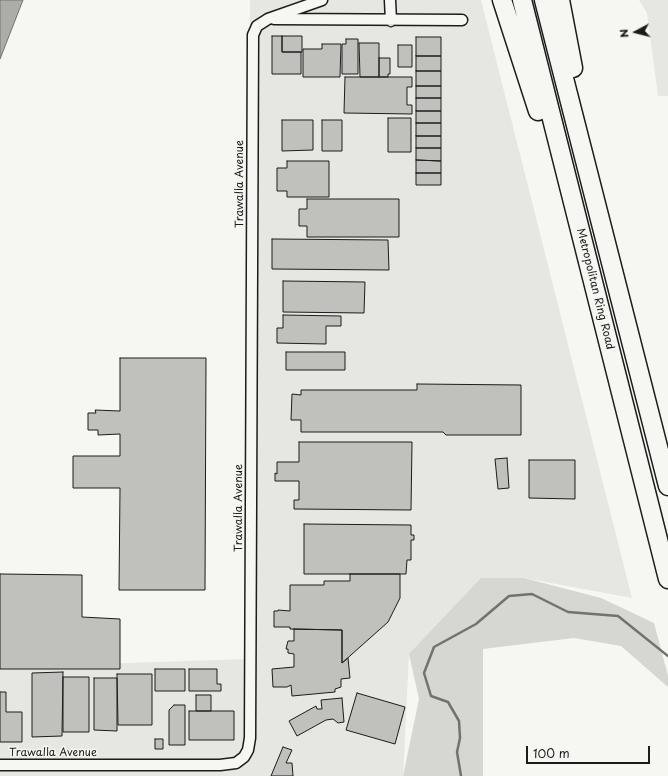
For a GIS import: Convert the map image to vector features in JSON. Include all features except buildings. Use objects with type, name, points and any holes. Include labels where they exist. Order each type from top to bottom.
[{"type":"highway","points":[[502,0],[589,266]]},
{"type":"highway","name":"Metropolitan Ring Road","points":[[522,0],[668,579]]},
{"type":"highway","name":"Metropolitan Ring Road","points":[[544,0],[668,486]]},
{"type":"highway","points":[[560,0],[617,288]]},
{"type":"street","points":[[268,19],[322,0]]},
{"type":"street","points":[[390,0],[391,21]]},
{"type":"street","points":[[268,19],[391,21],[462,20]]},
{"type":"street","name":"Trawalla Avenue","points":[[0,765],[227,765],[240,760],[250,745],[253,40],[257,26],[268,19]]},
{"type":"shaded area","points":[[0,0],[23,0],[0,59]]},
{"type":"shaded area","points":[[250,0],[481,0],[632,598],[524,578],[409,654],[403,776],[0,776],[0,667],[250,659]]},
{"type":"shaded area","points":[[639,0],[668,0],[668,96],[658,96],[647,13]]},
{"type":"shaded area","points":[[481,578],[524,578],[601,598],[654,623],[668,676],[668,687],[621,646],[574,638],[483,649],[483,776],[403,776],[419,699],[409,654]]},
{"type":"waterway","points":[[461,776],[457,752],[460,738],[459,721],[448,702],[431,696],[424,673],[434,647],[476,624],[509,596],[532,594],[568,612],[618,616],[668,656]]}]
